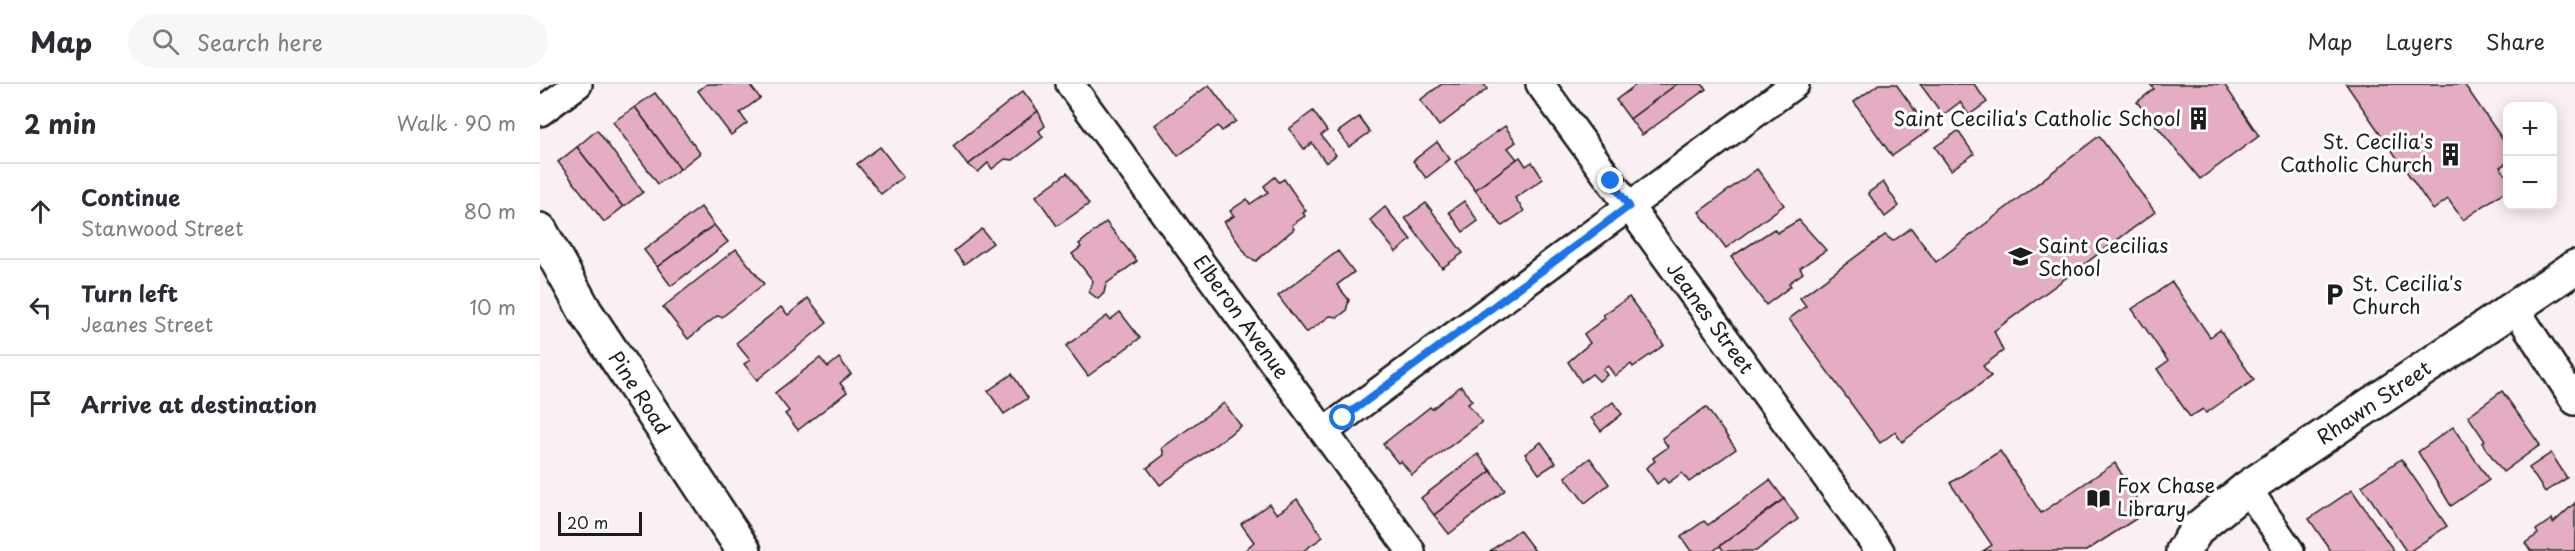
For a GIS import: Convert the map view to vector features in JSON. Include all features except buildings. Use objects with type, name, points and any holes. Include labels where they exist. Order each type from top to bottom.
[{"type":"main road","name":"Pine Road","points":[[540,230],[585,310],[744,551]]},
{"type":"main road","name":"Rhawn Street","points":[[2183,551],[2198,528],[2247,488],[2575,267]]},
{"type":"street","points":[[540,112],[578,84]]},
{"type":"street","name":"Elberon Avenue","points":[[1070,84],[1411,551]]},
{"type":"street","name":"Jeanes Street","points":[[1540,84],[1880,551]]},
{"type":"street","points":[[1325,431],[1795,84]]},
{"type":"street","points":[[2515,308],[2575,401]]},
{"type":"street","points":[[2247,488],[2290,551]]},
{"type":"place","name":"Saint Cecilia's Catholic School","points":[[2199,119]]},
{"type":"place","name":"St. Cecilia's Catholic Church","points":[[2451,154]]},
{"type":"place","name":"Saint Cecilias School","points":[[2020,257]]},
{"type":"place","name":"St. Cecilia's Church","points":[[2334,295]]},
{"type":"place","name":"Fox Chase Library","points":[[2099,498]]},
{"type":"route","points":[[1343,418],[1629,206],[1611,181]]}]
